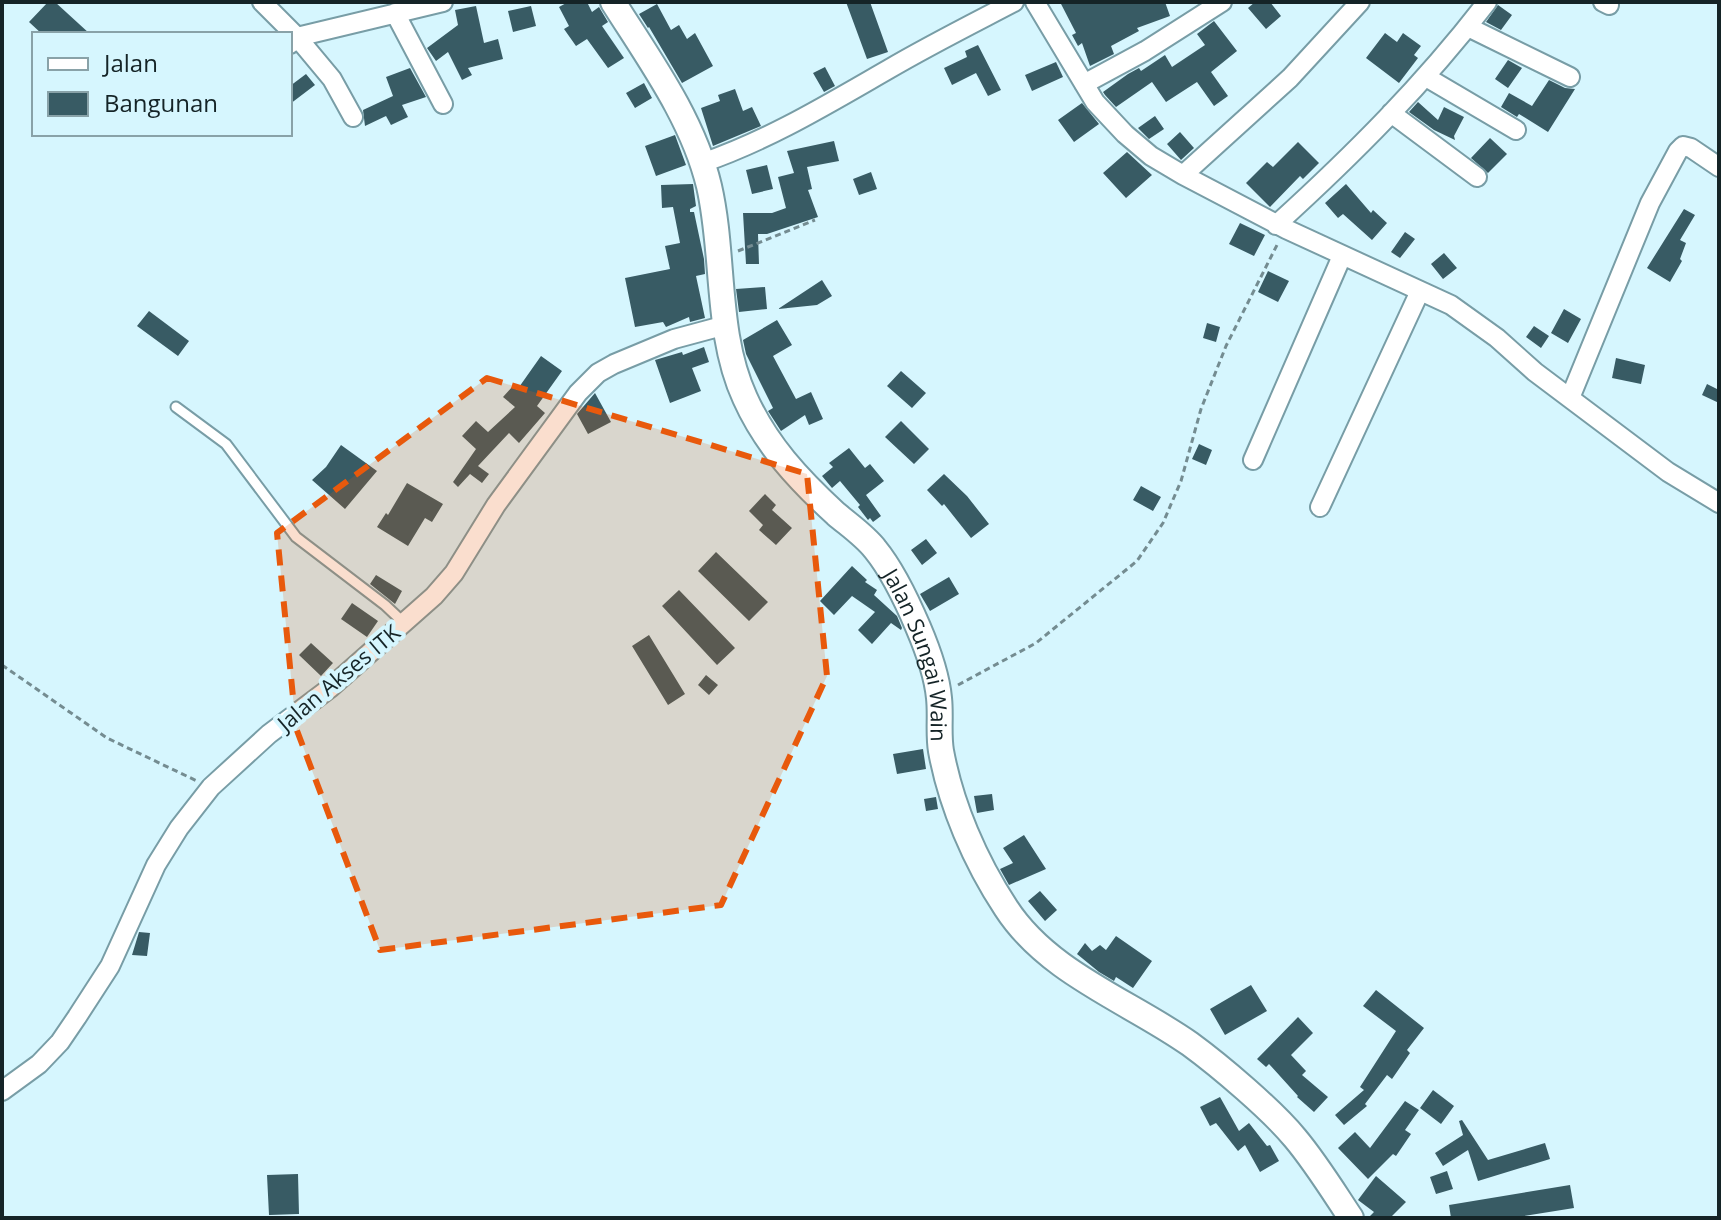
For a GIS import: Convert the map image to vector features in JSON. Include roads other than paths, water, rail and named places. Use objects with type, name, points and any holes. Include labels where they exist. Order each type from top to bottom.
[{"type":"street","points":[[262,2],[286,32]]},
{"type":"street","points":[[353,117],[332,79],[293,40],[401,8],[443,2]]},
{"type":"street","name":"Jalan Sungai Wain","points":[[613,2],[651,61],[702,163],[720,258],[726,325],[734,369],[744,397],[765,436],[789,469],[874,548],[895,579],[919,630],[939,696],[940,747],[951,796],[1006,910],[1034,942],[1074,973],[1191,1045],[1244,1090],[1294,1136],[1351,1218]]},
{"type":"street","points":[[702,163],[796,123],[940,40],[1014,2]]},
{"type":"street","points":[[1035,2],[1095,102],[1151,156],[1281,227],[1451,305],[1668,472],[1719,503]]},
{"type":"street","points":[[1084,84],[1145,51],[1222,2]]},
{"type":"street","points":[[1183,175],[1290,78],[1360,2]]},
{"type":"street","points":[[1281,227],[1426,77],[1487,2]]},
{"type":"street","points":[[401,8],[443,104]]},
{"type":"street","points":[[1468,27],[1570,77]]},
{"type":"street","points":[[1426,77],[1516,130]]},
{"type":"street","points":[[1391,113],[1477,177]]},
{"type":"street","points":[[1570,398],[1650,203],[1678,151],[1683,146],[1691,148],[1719,167]]},
{"type":"street","points":[[1253,460],[1342,256]]},
{"type":"street","points":[[1320,507],[1420,291]]},
{"type":"street","name":"Jalan Akses ITK","points":[[2,1091],[39,1064],[60,1042],[110,966],[156,865],[179,828],[211,787],[269,734],[330,688],[434,596],[454,573],[496,505],[578,393],[598,373],[651,347],[726,325]]},
{"type":"lane","points":[[176,407],[226,444],[296,537],[403,622]]}]
